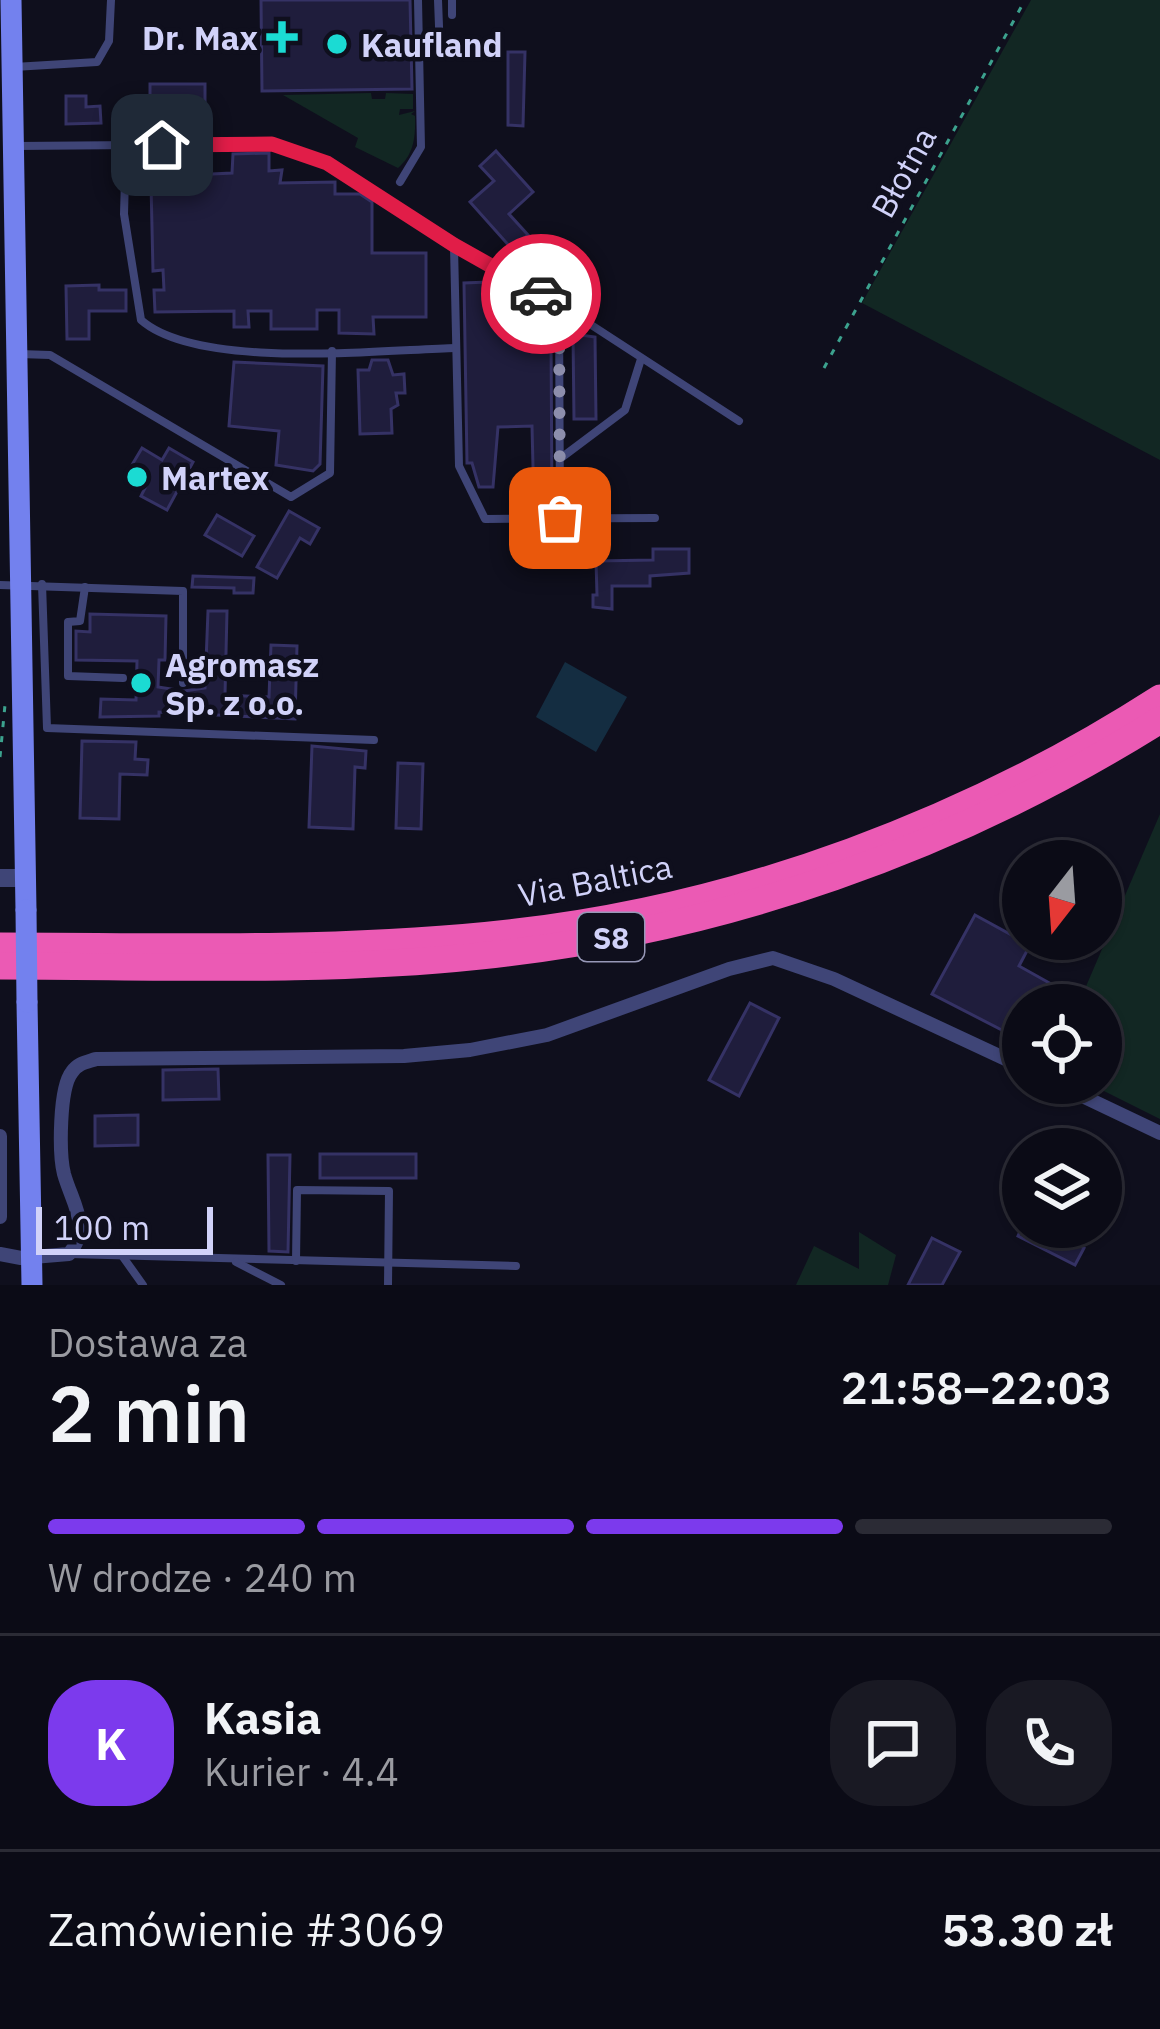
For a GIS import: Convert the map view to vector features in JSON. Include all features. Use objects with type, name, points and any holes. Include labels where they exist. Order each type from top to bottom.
[{"type":"highway","name":"Via Baltica","points":[[0,946],[354,942],[514,932],[641,911],[775,876],[910,827],[1060,757],[1160,698]]},
{"type":"highway","name":"Via Baltica","points":[[0,967],[363,964],[516,952],[655,928],[770,898],[926,842],[1043,788],[1160,721]]},
{"type":"main road","points":[[10,0],[18,354],[10,437],[21,585],[32,1285]]},
{"type":"street","points":[[0,878],[25,878]]},
{"type":"street","points":[[0,1254],[69,1254],[81,1233],[80,1215],[63,1172],[64,1090],[68,1075],[79,1064],[97,1059],[404,1056],[483,1048],[547,1035],[729,969],[773,958],[834,979],[1002,1057]]},
{"type":"street","points":[[1099,1104],[1160,1133]]},
{"type":"street","points":[[0,1136],[0,1217]]},
{"type":"lane","points":[[14,67],[97,62],[109,41],[111,0]]},
{"type":"lane","points":[[400,182],[421,147],[418,0]]},
{"type":"lane","points":[[438,0],[440,52]]},
{"type":"lane","points":[[452,0],[452,15]]},
{"type":"lane","points":[[15,146],[272,144],[327,163],[454,245],[559,304],[739,421]]},
{"type":"lane","points":[[126,145],[124,214],[141,320],[159,336],[221,350],[456,348]]},
{"type":"lane","points":[[454,245],[459,466],[485,519],[655,518]]},
{"type":"lane","points":[[559,304],[560,518]]},
{"type":"lane","points":[[18,354],[50,355],[291,497],[330,473],[332,351]]},
{"type":"lane","points":[[561,458],[625,410],[641,359]]},
{"type":"lane","points":[[183,682],[183,591],[21,585],[47,728],[374,740]]},
{"type":"lane","points":[[85,587],[80,621],[68,622],[68,676],[123,678]]},
{"type":"lane","points":[[296,1261],[297,1190],[389,1191],[388,1285]]},
{"type":"lane","points":[[69,1254],[516,1266]]},
{"type":"lane","points":[[122,1256],[143,1285]]},
{"type":"lane","points":[[230,1259],[281,1285]]},
{"type":"path","name":"Błotna","points":[[824,368],[1025,0]]},
{"type":"green space","points":[[1031,0],[1160,0],[1160,460],[862,303]]},
{"type":"green space","points":[[371,93],[372,99],[385,99],[386,93],[413,94],[413,109],[400,109],[399,115],[415,111],[411,114],[415,116],[414,140],[398,168],[355,147],[358,138],[283,95]]},
{"type":"green space","points":[[1160,814],[1160,1119],[1122,1100],[1122,984],[1087,984],[1097,960],[1122,960],[1122,903]]},
{"type":"green space","points":[[859,1232],[896,1255],[888,1285],[796,1285],[814,1246],[859,1269]]},
{"type":"water","points":[[565,662],[627,697],[596,752],[536,717]]},
{"type":"building","name":"Kaufland","points":[[261,0],[410,0],[412,89],[262,91]]},
{"type":"building","points":[[508,52],[525,52],[523,126],[508,125]]},
{"type":"building","points":[[150,84],[205,84],[205,129],[156,134],[151,126],[141,127],[141,117],[150,117]]},
{"type":"building","points":[[66,96],[86,96],[86,107],[100,106],[101,123],[66,124]]},
{"type":"building","points":[[496,151],[533,192],[509,214],[528,235],[512,249],[470,202],[494,181],[480,166]]},
{"type":"building","points":[[269,153],[269,171],[282,170],[280,183],[335,182],[335,194],[360,194],[372,202],[372,253],[426,253],[426,317],[373,317],[374,334],[339,333],[339,310],[317,310],[317,329],[271,329],[271,311],[248,311],[249,327],[234,327],[234,311],[155,312],[154,290],[164,290],[163,270],[153,271],[151,184],[190,184],[191,175],[232,173],[233,154]]},
{"type":"building","points":[[488,282],[488,297],[514,296],[515,335],[551,335],[552,506],[534,507],[532,426],[498,427],[493,487],[479,487],[472,463],[467,463],[464,283]]},
{"type":"building","points":[[99,285],[99,290],[126,290],[126,311],[89,311],[89,339],[67,339],[66,286]]},
{"type":"building","points":[[573,334],[595,337],[596,419],[574,419]]},
{"type":"building","points":[[372,360],[388,360],[393,375],[404,374],[405,393],[396,393],[398,405],[391,409],[392,433],[360,434],[358,370],[369,370]]},
{"type":"building","points":[[234,362],[323,366],[320,464],[313,471],[276,465],[279,431],[229,426]]},
{"type":"building","points":[[142,448],[162,460],[169,448],[193,462],[167,510],[141,496],[146,486],[126,475]]},
{"type":"building","points":[[289,511],[319,528],[310,544],[300,538],[277,578],[257,567]]},
{"type":"building","points":[[217,515],[254,536],[242,556],[205,535]]},
{"type":"building","points":[[653,549],[689,549],[689,573],[650,576],[650,586],[612,586],[612,609],[593,607],[596,561],[653,560]]},
{"type":"building","points":[[193,576],[254,578],[253,593],[192,587]]},
{"type":"building","points":[[208,611],[227,611],[225,695],[269,697],[271,645],[297,646],[295,719],[159,712],[159,716],[100,717],[101,699],[136,700],[137,661],[76,660],[76,631],[90,632],[90,614],[166,616],[165,660],[159,660],[158,687],[184,691],[205,688]]},
{"type":"building","points":[[82,741],[136,742],[135,759],[148,760],[147,775],[120,774],[119,819],[80,818]]},
{"type":"building","points":[[312,746],[366,751],[365,768],[355,767],[353,829],[309,827]]},
{"type":"building","points":[[398,763],[423,764],[421,829],[396,828]]},
{"type":"building","points":[[975,915],[1002,930],[1002,960],[1022,960],[1019,966],[1051,984],[1002,984],[1002,1030],[932,994]]},
{"type":"building","points":[[750,1003],[779,1018],[739,1096],[709,1080]]},
{"type":"building","points":[[218,1069],[219,1099],[163,1100],[163,1070]]},
{"type":"building","points":[[138,1115],[138,1145],[95,1146],[95,1116]]},
{"type":"building","points":[[320,1154],[416,1154],[416,1178],[320,1178]]},
{"type":"building","points":[[268,1155],[290,1155],[288,1252],[269,1251]]},
{"type":"building","points":[[932,1238],[960,1252],[942,1285],[908,1285]]},
{"type":"building","points":[[1042,1248],[1084,1248],[1075,1265]]},
{"type":"way so far","points":[[541,294],[559,304],[560,518]]},
{"type":"place","name":"Dr. Max","points":[[282,37]]},
{"type":"place","name":"Kaufland","points":[[337,44]]},
{"type":"place","name":"Martex","points":[[137,477]]},
{"type":"place","name":"Agromasz Sp. z o.o.","points":[[141,683]]},
{"type":"route","points":[[162,145],[272,144],[327,163],[454,245],[541,294]]}]
